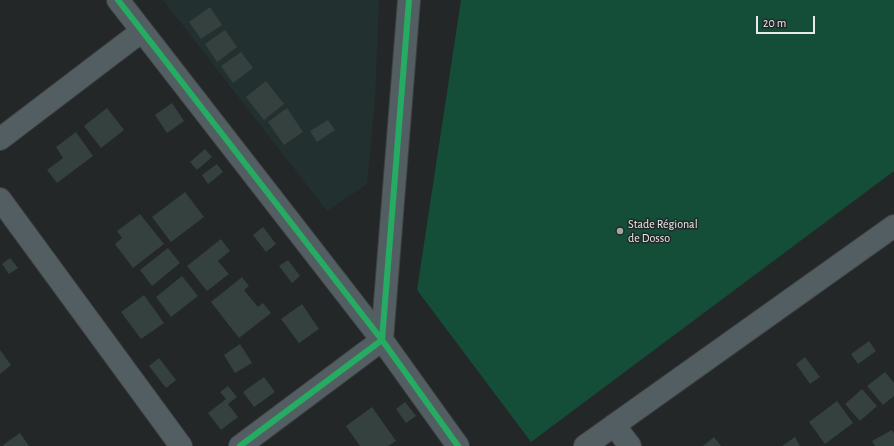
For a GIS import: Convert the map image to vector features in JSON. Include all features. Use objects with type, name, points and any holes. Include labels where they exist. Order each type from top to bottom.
[{"type":"street","points":[[118,0],[382,340],[458,446]]},
{"type":"street","points":[[240,446],[382,340],[410,0]]},
{"type":"street","points":[[0,139],[142,31]]},
{"type":"street","points":[[0,199],[181,446]]},
{"type":"street","points":[[585,446],[891,235]]},
{"type":"street","points":[[614,425],[630,446]]},
{"type":"shaded area","points":[[163,0],[379,0],[375,101],[367,184],[327,211]]},
{"type":"green space","name":"Stade Régional de Dosso","points":[[461,0],[894,0],[894,171],[531,442],[417,290]]},
{"type":"building","points":[[210,7],[222,25],[201,39],[189,22]]},
{"type":"building","points":[[225,30],[237,47],[217,62],[205,44]]},
{"type":"building","points":[[241,52],[253,68],[233,83],[221,66]]},
{"type":"building","points":[[266,81],[284,104],[264,120],[246,97]]},
{"type":"building","points":[[172,103],[184,121],[167,133],[155,115]]},
{"type":"building","points":[[107,108],[124,130],[101,148],[84,126]]},
{"type":"building","points":[[287,108],[303,132],[284,145],[268,122]]},
{"type":"building","points":[[328,120],[335,130],[317,142],[310,131]]},
{"type":"building","points":[[76,132],[93,156],[57,183],[47,170],[63,158],[56,147]]},
{"type":"building","points":[[205,149],[212,157],[197,170],[190,162]]},
{"type":"building","points":[[217,164],[223,172],[208,184],[202,175]]},
{"type":"building","points":[[185,192],[204,217],[171,242],[152,217]]},
{"type":"building","points":[[140,214],[164,244],[133,268],[115,244],[122,238],[117,231]]},
{"type":"building","points":[[263,227],[276,244],[266,252],[253,235]]},
{"type":"building","points":[[221,239],[230,251],[218,261],[229,274],[207,291],[187,266]]},
{"type":"building","points":[[168,248],[180,263],[152,286],[140,270]]},
{"type":"building","points":[[10,258],[18,268],[9,274],[2,264]]},
{"type":"building","points":[[288,260],[300,276],[292,283],[279,266]]},
{"type":"building","points":[[182,276],[198,296],[171,317],[156,297]]},
{"type":"building","points":[[242,277],[249,286],[244,290],[258,307],[263,303],[271,313],[239,338],[211,302]]},
{"type":"building","points":[[144,295],[164,323],[141,339],[121,312]]},
{"type":"building","points":[[302,304],[319,329],[299,343],[281,319]]},
{"type":"building","points":[[869,341],[876,351],[858,364],[851,354]]},
{"type":"building","points":[[240,344],[252,363],[235,373],[224,355]]},
{"type":"building","points":[[0,350],[11,365],[0,374]]},
{"type":"building","points":[[805,357],[820,377],[810,384],[796,364]]},
{"type":"building","points":[[159,358],[176,380],[166,388],[149,366]]},
{"type":"building","points":[[885,372],[894,383],[894,396],[883,405],[867,386]]},
{"type":"building","points":[[264,377],[275,392],[254,407],[243,392]]},
{"type":"building","points":[[228,386],[237,397],[228,404],[238,417],[221,430],[208,413],[226,399],[220,392]]},
{"type":"building","points":[[862,389],[877,406],[860,421],[845,404]]},
{"type":"building","points":[[837,401],[853,423],[825,444],[809,422]]},
{"type":"building","points":[[405,402],[416,416],[406,423],[396,409]]},
{"type":"building","points":[[372,407],[396,441],[388,446],[360,446],[346,426]]},
{"type":"building","points":[[892,430],[894,433],[894,446],[875,446],[872,441]]},
{"type":"building","points":[[20,433],[29,446],[3,445]]},
{"type":"building","points":[[714,437],[721,446],[703,446]]},
{"type":"building","points":[[795,437],[800,446],[782,446]]},
{"type":"cycle path","points":[[118,0],[382,340],[458,446]]},
{"type":"cycle path","points":[[240,446],[382,340],[409,0]]},
{"type":"place","name":"Stade Régional de Dosso","points":[[620,231]]}]
